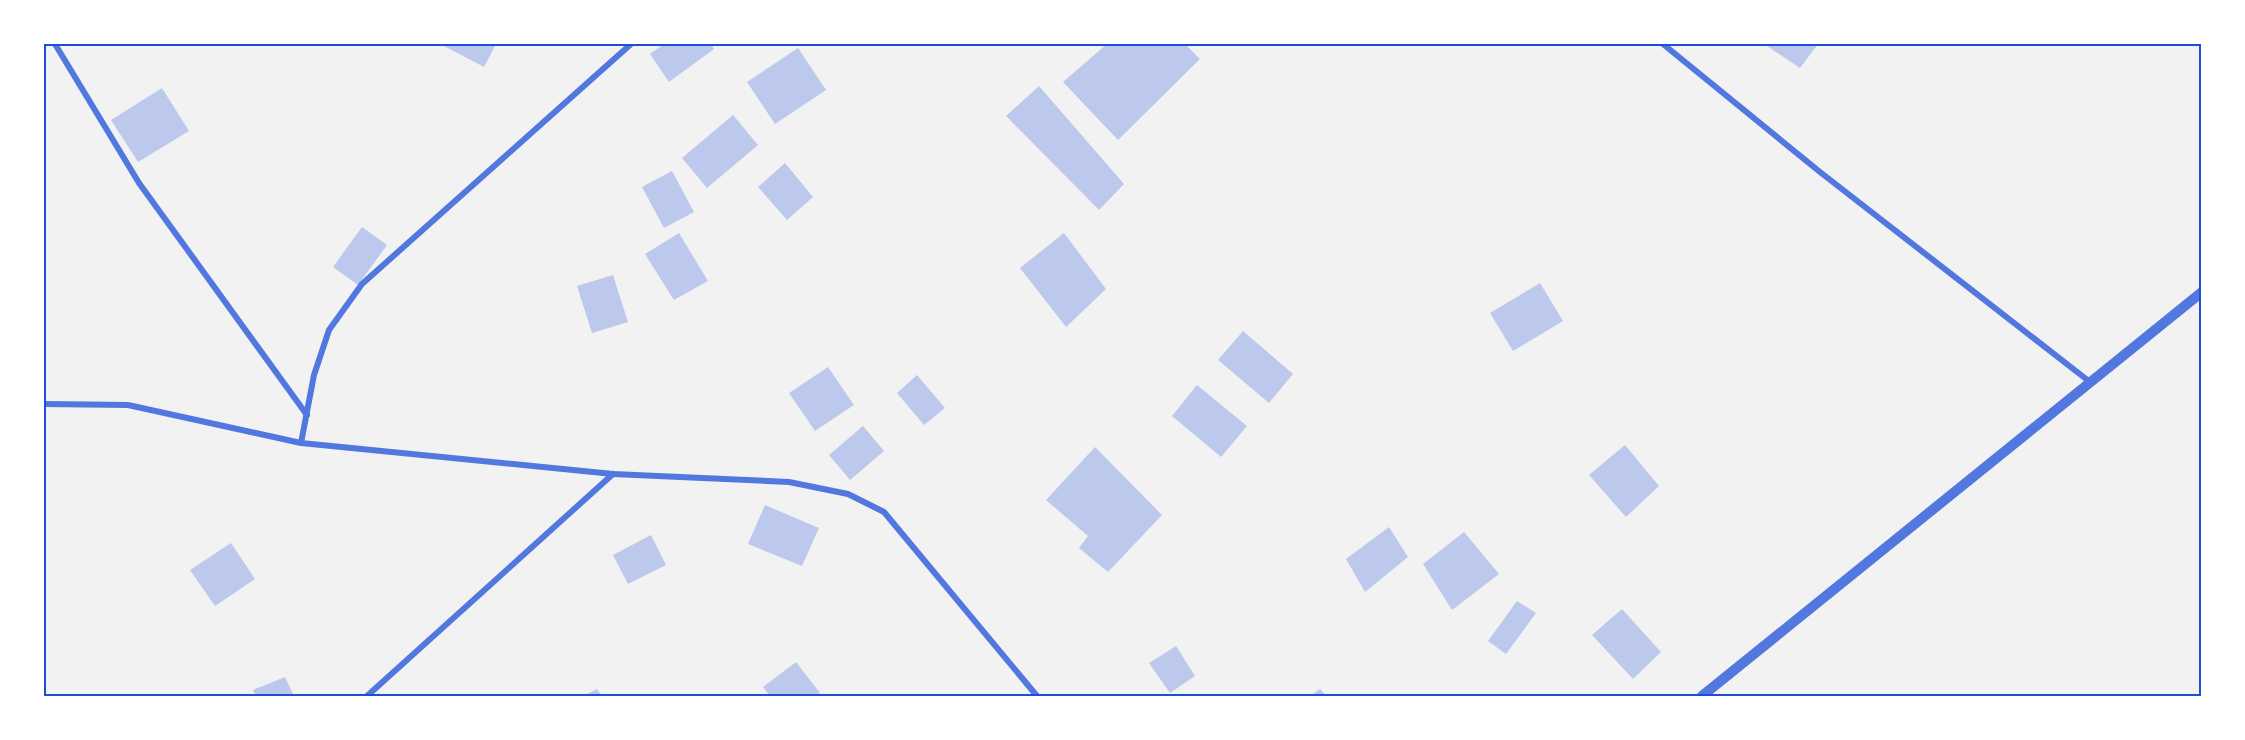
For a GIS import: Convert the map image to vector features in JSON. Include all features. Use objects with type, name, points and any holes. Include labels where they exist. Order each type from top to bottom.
[{"type":"street","points":[[55,44],[139,183],[307,415]]},
{"type":"street","points":[[301,443],[314,375],[329,330],[362,284],[631,44]]},
{"type":"street","points":[[1663,44],[1820,172],[2090,382]]},
{"type":"street","points":[[1702,696],[2202,292]]},
{"type":"street","points":[[44,404],[128,405],[301,443],[613,474],[789,482],[848,494],[884,512],[1036,696]]},
{"type":"street","points":[[367,696],[613,474]]},
{"type":"building","points":[[445,44],[496,44],[484,67],[444,46]]},
{"type":"building","points":[[664,44],[711,44],[714,49],[669,82],[650,54]]},
{"type":"building","points":[[1107,44],[1185,44],[1200,59],[1118,140],[1063,82]]},
{"type":"building","points":[[1764,44],[1818,44],[1800,68]]},
{"type":"building","points":[[798,48],[826,90],[775,124],[747,82]]},
{"type":"building","points":[[1039,86],[1124,184],[1099,210],[1006,116]]},
{"type":"building","points":[[162,88],[189,131],[138,162],[111,120]]},
{"type":"building","points":[[733,115],[758,145],[707,188],[682,158]]},
{"type":"building","points":[[785,163],[813,197],[787,220],[758,187]]},
{"type":"building","points":[[672,171],[694,212],[664,228],[642,187]]},
{"type":"building","points":[[362,227],[387,245],[358,285],[333,267]]},
{"type":"building","points":[[679,233],[708,281],[674,300],[645,254]]},
{"type":"building","points":[[1064,233],[1106,289],[1066,327],[1020,268]]},
{"type":"building","points":[[613,275],[628,322],[592,333],[577,286]]},
{"type":"building","points":[[1540,283],[1563,321],[1513,351],[1490,313]]},
{"type":"building","points":[[1243,331],[1293,374],[1269,403],[1218,360]]},
{"type":"building","points":[[828,367],[854,405],[815,431],[789,393]]},
{"type":"building","points":[[917,375],[945,408],[924,425],[897,393]]},
{"type":"building","points":[[1197,385],[1247,426],[1221,457],[1172,416]]},
{"type":"building","points":[[863,426],[884,451],[850,480],[829,455]]},
{"type":"building","points":[[1625,445],[1659,486],[1626,517],[1589,475]]},
{"type":"building","points":[[1095,447],[1162,515],[1108,572],[1079,548],[1088,536],[1046,500]]},
{"type":"building","points":[[765,505],[819,528],[802,566],[748,544]]},
{"type":"building","points":[[1389,527],[1408,557],[1365,592],[1346,559]]},
{"type":"building","points":[[1464,532],[1499,574],[1452,610],[1423,564]]},
{"type":"building","points":[[651,535],[666,565],[628,584],[613,555]]},
{"type":"building","points":[[231,543],[255,579],[215,606],[190,570]]},
{"type":"building","points":[[1517,601],[1536,613],[1506,654],[1488,641]]},
{"type":"building","points":[[1622,609],[1661,652],[1633,679],[1592,635]]},
{"type":"building","points":[[1176,646],[1195,676],[1170,693],[1149,663]]},
{"type":"building","points":[[796,662],[820,693],[815,696],[770,696],[763,687]]},
{"type":"building","points":[[285,677],[294,696],[256,696],[253,690]]},
{"type":"building","points":[[597,689],[602,696],[583,696]]},
{"type":"building","points":[[1320,689],[1326,696],[1310,696]]}]
